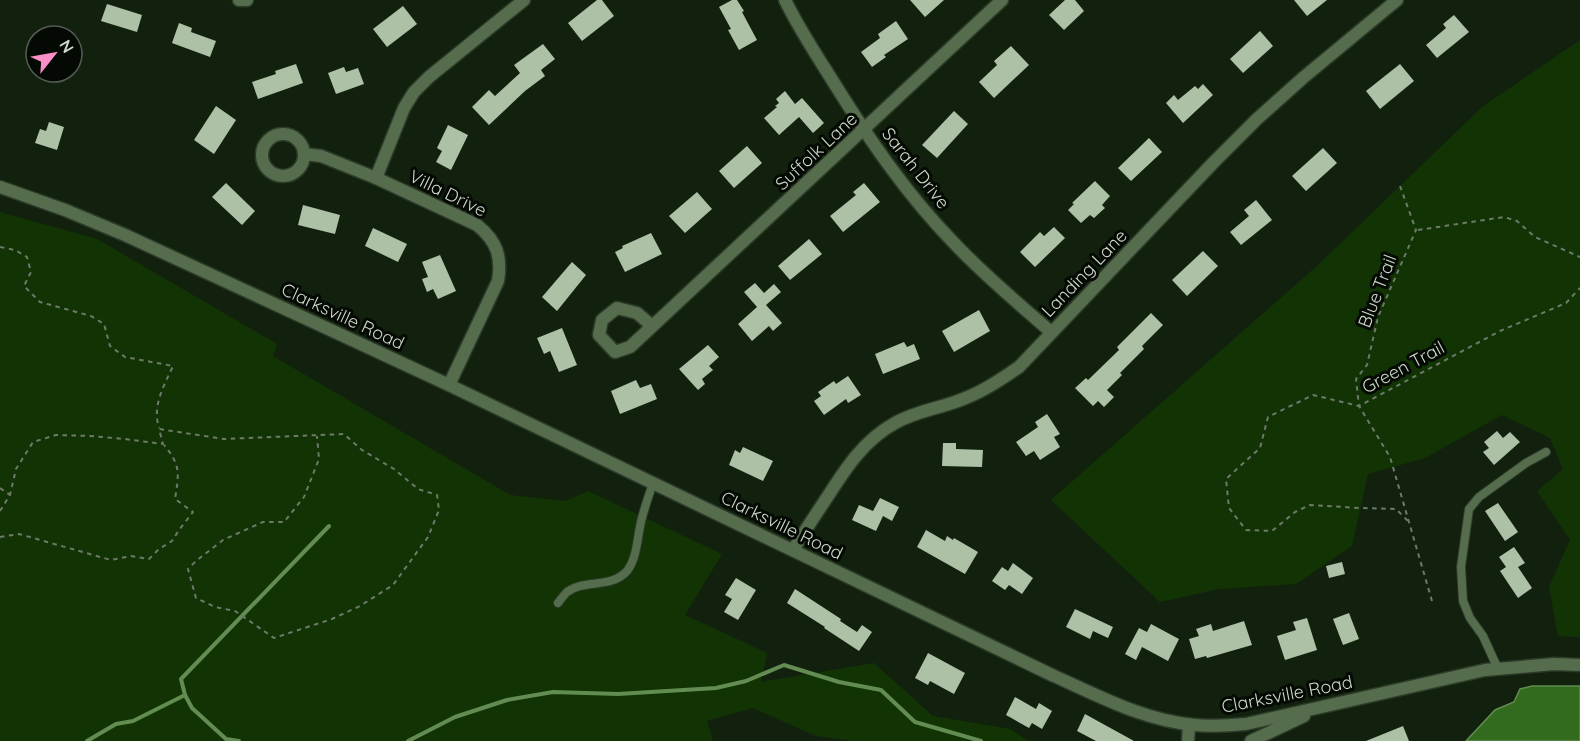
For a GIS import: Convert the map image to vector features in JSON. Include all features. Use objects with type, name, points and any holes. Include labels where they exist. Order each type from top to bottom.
[{"type":"street","points":[[239,0],[247,0]]},
{"type":"street","points":[[376,178],[404,108],[414,92],[429,77],[524,0]]},
{"type":"street","name":"Sarah Drive","points":[[785,0],[810,45],[864,130],[918,203],[991,280],[1051,332]]},
{"type":"street","name":"Suffolk Lane","points":[[652,326],[637,313],[617,308],[602,320],[599,335],[615,352],[630,347],[1002,0]]},
{"type":"street","name":"Landing Lane","points":[[793,550],[848,466],[860,450],[876,435],[894,423],[915,414],[978,393],[1019,367],[1257,119],[1397,0]]},
{"type":"street","name":"Villa Drive","points":[[304,154],[321,156],[376,178],[477,225],[486,232],[494,244],[499,256],[498,281],[449,385]]},
{"type":"street","name":"Clarksville Road","points":[[0,188],[65,210],[125,235],[449,385],[1100,696],[1168,722],[1218,726],[1246,724],[1485,670],[1554,664],[1580,665]]},
{"type":"street","points":[[1251,741],[1324,706]]},
{"type":"street","points":[[1188,741],[1189,725]]},
{"type":"lane","points":[[1498,669],[1484,636],[1470,618],[1463,601],[1461,567],[1469,509],[1479,496],[1546,452]]},
{"type":"lane","points":[[558,603],[566,593],[578,586],[614,580],[625,573],[635,553],[641,519],[653,483]]},
{"type":"path","points":[[1400,186],[1416,230],[1504,217],[1517,221],[1534,237],[1580,257]]},
{"type":"path","name":"Blue Trail","points":[[1359,406],[1356,379],[1367,365],[1378,317],[1416,230]]},
{"type":"path","points":[[0,248],[15,250],[27,257],[31,272],[24,285],[40,302],[91,316],[104,324],[110,346],[125,357],[173,366],[158,399],[156,419],[164,444],[173,456],[179,473],[175,499],[193,512],[172,541],[149,559],[131,556],[111,560],[19,534],[0,537]]},
{"type":"path","name":"Green Trail","points":[[1432,601],[1390,457],[1359,406],[1500,331],[1566,303],[1580,288]]},
{"type":"path","points":[[1359,406],[1313,395],[1268,417],[1260,448],[1226,479],[1229,508],[1246,530],[1272,531],[1294,512],[1310,505],[1396,509],[1410,523]]},
{"type":"path","points":[[159,429],[224,439],[344,435],[362,450],[394,469],[418,489],[437,495],[439,510],[428,537],[393,585],[360,606],[332,619],[274,638],[235,611],[215,607],[196,598],[188,569],[223,540],[263,522],[284,522],[304,497],[319,459],[317,436]]},
{"type":"path","points":[[0,511],[10,495],[16,468],[33,442],[56,435],[90,436],[163,444],[159,429]]},
{"type":"path","points":[[0,488],[10,495]]},
{"type":"shaded area","points":[[1580,40],[1580,637],[1558,636],[1549,587],[1570,540],[1537,491],[1563,469],[1550,438],[1502,415],[1425,458],[1368,474],[1352,546],[1296,584],[1220,589],[1160,602],[1051,500],[1318,265],[1482,107]]},
{"type":"shaded area","points":[[0,212],[97,239],[277,344],[273,356],[510,495],[565,501],[588,491],[722,554],[685,615],[767,653],[761,682],[874,663],[933,716],[1010,729],[1028,741],[853,741],[816,736],[753,708],[707,721],[713,741],[0,741]]},
{"type":"shaded area","points":[[1532,686],[1580,686],[1580,741],[1466,741],[1495,710],[1514,702],[1520,689]]},
{"type":"building","points":[[597,0],[602,0],[614,16],[582,41],[568,23]]},
{"type":"building","points":[[732,0],[737,0],[744,11],[742,12],[757,40],[739,50],[719,7]]},
{"type":"building","points":[[910,0],[944,0],[925,17]]},
{"type":"building","points":[[1065,0],[1075,0],[1084,11],[1064,30],[1049,15]]},
{"type":"building","points":[[1294,0],[1327,0],[1307,16]]},
{"type":"building","points":[[107,4],[142,15],[137,32],[101,21]]},
{"type":"building","points":[[403,6],[417,24],[387,47],[373,29]]},
{"type":"building","points":[[1454,15],[1469,32],[1437,58],[1426,45],[1446,28],[1443,24]]},
{"type":"building","points":[[896,21],[908,39],[884,55],[886,57],[872,67],[861,52],[880,38],[878,34]]},
{"type":"building","points":[[179,23],[192,28],[191,32],[216,41],[210,57],[172,43]]},
{"type":"building","points":[[1260,31],[1273,46],[1243,73],[1230,59]]},
{"type":"building","points":[[543,44],[555,59],[541,70],[545,76],[525,91],[489,125],[472,107],[489,90],[495,96],[520,73],[514,65]]},
{"type":"building","points":[[1011,46],[1029,65],[994,98],[979,82],[997,65],[994,61]]},
{"type":"building","points":[[296,64],[303,83],[258,99],[252,82]]},
{"type":"building","points":[[1400,64],[1414,81],[1380,109],[1366,91]]},
{"type":"building","points":[[344,67],[346,72],[358,68],[364,84],[336,94],[328,73]]},
{"type":"building","points":[[1203,84],[1213,95],[1183,123],[1166,103],[1174,95],[1178,100],[1195,86],[1198,89]]},
{"type":"building","points":[[785,91],[795,104],[802,98],[824,123],[813,133],[799,117],[779,135],[764,118],[777,107],[775,106],[779,103],[776,99]]},
{"type":"building","points":[[216,106],[236,120],[214,154],[194,140]]},
{"type":"building","points":[[954,111],[968,124],[937,158],[922,145]]},
{"type":"building","points":[[49,122],[64,127],[57,150],[35,143],[40,129],[46,131]]},
{"type":"building","points":[[448,125],[468,135],[451,170],[436,162],[442,151],[437,148]]},
{"type":"building","points":[[1149,138],[1162,152],[1131,181],[1118,168]]},
{"type":"building","points":[[747,146],[762,163],[734,188],[719,171]]},
{"type":"building","points":[[1323,148],[1337,163],[1306,191],[1292,176]]},
{"type":"building","points":[[1095,181],[1110,196],[1102,205],[1105,208],[1094,218],[1090,215],[1081,223],[1068,210],[1074,204],[1072,203]]},
{"type":"building","points":[[226,183],[255,211],[242,225],[212,197]]},
{"type":"building","points":[[864,183],[880,202],[843,232],[830,216],[856,195],[853,192]]},
{"type":"building","points":[[697,192],[712,209],[685,233],[669,216]]},
{"type":"building","points":[[1256,200],[1272,220],[1241,245],[1230,232],[1249,216],[1244,210]]},
{"type":"building","points":[[303,205],[340,215],[335,234],[298,225]]},
{"type":"building","points":[[1054,227],[1065,238],[1035,267],[1020,252],[1040,232],[1044,236]]},
{"type":"building","points":[[373,228],[407,244],[398,262],[365,246]]},
{"type":"building","points":[[651,233],[662,254],[625,272],[615,252],[623,248],[622,246]]},
{"type":"building","points":[[809,239],[822,254],[790,280],[778,266]]},
{"type":"building","points":[[1203,251],[1218,266],[1187,296],[1172,280]]},
{"type":"building","points":[[440,255],[456,291],[438,299],[433,289],[427,292],[422,279],[428,277],[422,262]]},
{"type":"building","points":[[572,262],[586,275],[557,311],[542,297]]},
{"type":"building","points":[[755,283],[764,293],[774,284],[781,292],[766,305],[782,323],[773,331],[769,326],[752,341],[738,324],[757,307],[744,292]]},
{"type":"building","points":[[979,310],[990,331],[954,352],[942,331]]},
{"type":"building","points":[[1151,313],[1163,325],[1142,346],[1144,349],[1107,390],[1114,397],[1104,407],[1098,401],[1093,406],[1075,388],[1086,378],[1088,380],[1119,350],[1117,347]]},
{"type":"building","points":[[562,328],[577,365],[559,372],[550,351],[544,354],[537,338]]},
{"type":"building","points":[[904,342],[907,347],[914,344],[920,359],[883,374],[875,354]]},
{"type":"building","points":[[708,345],[719,357],[709,366],[713,370],[702,379],[705,384],[698,390],[679,369]]},
{"type":"building","points":[[848,376],[861,395],[848,403],[846,399],[824,415],[814,401],[821,396],[818,392],[834,381],[836,384]]},
{"type":"building","points":[[636,380],[640,388],[651,384],[657,399],[620,414],[611,391]]},
{"type":"building","points":[[1047,414],[1060,434],[1054,437],[1060,447],[1040,460],[1034,451],[1026,456],[1016,442],[1038,427],[1035,422]]},
{"type":"building","points":[[1497,431],[1503,438],[1510,432],[1520,442],[1494,465],[1483,452],[1489,448],[1484,442]]},
{"type":"building","points":[[943,443],[956,443],[956,449],[983,450],[982,467],[942,466]]},
{"type":"building","points":[[743,447],[773,461],[763,481],[729,465],[735,450],[740,453]]},
{"type":"building","points":[[880,498],[899,507],[892,521],[883,516],[876,531],[852,520],[859,505],[873,511]]},
{"type":"building","points":[[1498,503],[1518,532],[1505,541],[1485,511]]},
{"type":"building","points":[[926,530],[945,541],[947,536],[953,540],[954,538],[978,552],[965,574],[917,547]]},
{"type":"building","points":[[1514,547],[1525,563],[1518,567],[1532,588],[1518,598],[1500,571],[1506,567],[1499,557]]},
{"type":"building","points":[[1342,562],[1345,574],[1329,578],[1326,566]]},
{"type":"building","points":[[1013,563],[1033,578],[1022,594],[1009,585],[1005,590],[992,581],[1002,567],[1008,571]]},
{"type":"building","points":[[736,578],[756,590],[738,620],[724,612],[732,599],[725,595]]},
{"type":"building","points":[[795,589],[857,632],[862,625],[872,632],[859,651],[787,603]]},
{"type":"building","points":[[1075,609],[1113,627],[1108,638],[1093,631],[1090,639],[1066,627]]},
{"type":"building","points":[[1349,613],[1359,639],[1343,645],[1333,619]]},
{"type":"building","points":[[1307,618],[1317,650],[1285,660],[1277,636],[1296,630],[1293,622]]},
{"type":"building","points":[[1244,621],[1252,645],[1207,658],[1206,656],[1195,659],[1189,639],[1199,636],[1196,629],[1211,624],[1213,631]]},
{"type":"building","points":[[1151,624],[1179,639],[1168,661],[1142,647],[1136,660],[1125,654],[1139,628],[1147,632]]},
{"type":"building","points":[[928,653],[965,673],[954,694],[930,681],[928,685],[915,678]]},
{"type":"building","points":[[1015,697],[1036,709],[1039,703],[1052,711],[1042,729],[1032,723],[1029,728],[1006,715]]},
{"type":"building","points":[[1085,714],[1134,741],[1096,741],[1077,731]]},
{"type":"building","points":[[1403,726],[1409,741],[1366,741]]},
{"type":"waterway","points":[[239,741],[226,739],[192,708],[185,695],[181,679],[329,526]]},
{"type":"waterway","points":[[408,741],[455,717],[507,700],[553,692],[618,694],[716,688],[746,681],[784,665],[839,682],[881,690],[915,722],[981,741]]},
{"type":"waterway","points":[[87,741],[116,724],[133,721],[185,695]]}]
